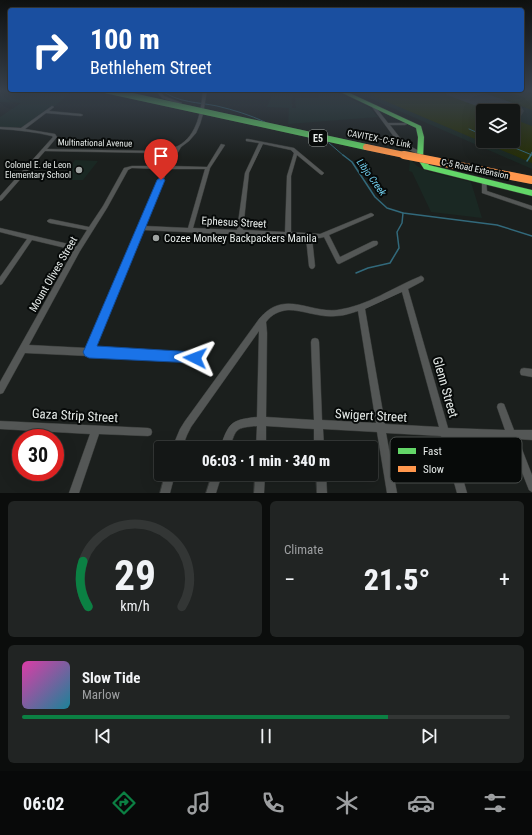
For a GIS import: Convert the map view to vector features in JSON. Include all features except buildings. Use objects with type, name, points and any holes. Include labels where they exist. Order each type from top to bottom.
[{"type":"main road","name":"CAVITEX–C-5 Link","points":[[214,113],[314,137],[532,180]]},
{"type":"main road","name":"CAVITEX–C-5 Link","points":[[230,113],[302,130],[532,176]]},
{"type":"main road","points":[[389,113],[419,127],[422,134],[419,152]]},
{"type":"main road","name":"C-5 Road Extension","points":[[397,113],[421,124],[425,129],[426,136],[424,156],[426,163],[431,166],[501,181],[532,190]]},
{"type":"main road","name":"C-5 Road Extension","points":[[419,152],[421,162],[429,168],[484,180],[532,193]]},
{"type":"street","points":[[22,129],[45,113]]},
{"type":"street","points":[[58,113],[81,115]]},
{"type":"street","points":[[89,352],[166,168],[179,148],[188,140],[200,123],[202,113]]},
{"type":"street","points":[[379,113],[402,144],[419,152]]},
{"type":"street","points":[[388,124],[405,124]]},
{"type":"street","name":"Multinational Avenue","points":[[0,128],[22,129],[54,135],[55,137],[44,150]]},
{"type":"street","points":[[248,140],[285,146],[296,152],[322,173]]},
{"type":"street","points":[[240,232],[247,173],[261,142]]},
{"type":"street","points":[[190,230],[208,168],[223,145]]},
{"type":"street","name":"Multinational Avenue","points":[[44,150],[156,152],[179,148]]},
{"type":"street","points":[[0,199],[44,150]]},
{"type":"street","points":[[288,234],[289,176],[296,152]]},
{"type":"street","points":[[166,168],[208,168]]},
{"type":"street","name":"Mount Olives Street","points":[[0,390],[78,249],[126,169],[166,168]]},
{"type":"street","points":[[484,180],[484,192],[532,208]]},
{"type":"street","name":"Ephesus Street","points":[[140,228],[309,235],[326,234],[371,215]]},
{"type":"street","points":[[50,221],[91,229]]},
{"type":"street","points":[[0,230],[78,249]]},
{"type":"street","points":[[326,234],[339,261],[375,243]]},
{"type":"street","points":[[309,235],[312,266]]},
{"type":"street","points":[[0,282],[31,237]]},
{"type":"street","points":[[180,441],[188,424],[262,320],[274,310],[290,306],[328,313],[336,313],[361,307],[421,279]]},
{"type":"street","name":"Glenn Street","points":[[404,288],[446,437]]},
{"type":"street","points":[[361,307],[390,481]]},
{"type":"street","points":[[261,441],[262,320]]},
{"type":"street","points":[[315,342],[319,441]]},
{"type":"street","points":[[23,349],[195,358]]},
{"type":"street","points":[[501,407],[514,437]]},
{"type":"street","name":"Swigert Street","points":[[227,441],[231,431],[238,423],[262,421],[445,432],[532,434]]},
{"type":"street","name":"Gaza Strip Street","points":[[0,425],[148,432]]},
{"type":"street","points":[[74,493],[96,430]]},
{"type":"street","points":[[522,460],[532,486]]},
{"type":"street","points":[[165,493],[168,481]]},
{"type":"street","points":[[211,493],[215,481]]},
{"type":"street","points":[[259,493],[260,481]]},
{"type":"street","points":[[321,481],[322,493]]},
{"type":"street","points":[[390,483],[392,493]]},
{"type":"street","name":"Glenn Street","points":[[459,483],[462,493]]},
{"type":"shaded area","points":[[6,113],[42,113],[23,127],[0,127],[0,117]]},
{"type":"shaded area","points":[[289,113],[374,113],[378,117],[288,124]]},
{"type":"shaded area","points":[[404,113],[476,113],[476,145]]},
{"type":"shaded area","points":[[520,113],[532,113],[532,169],[484,148],[520,148]]},
{"type":"shaded area","points":[[410,159],[417,166],[429,172],[471,182],[482,218],[431,212],[412,172],[409,171]]},
{"type":"shaded area","name":"Colonel E. de Leon Elementary School","points":[[75,160],[98,161],[83,180],[61,180]]},
{"type":"green space","points":[[414,113],[476,113],[476,139]]},
{"type":"green space","points":[[520,122],[532,126],[532,163],[496,148],[520,148]]},
{"type":"waterway","name":"Libjo Creek","points":[[242,113],[265,122]]},
{"type":"waterway","points":[[469,129],[476,132]]},
{"type":"waterway","name":"Libjo Creek","points":[[329,143],[344,156]]},
{"type":"waterway","points":[[515,148],[531,154]]},
{"type":"waterway","name":"Libjo Creek","points":[[343,155],[352,162],[375,197],[387,208],[403,213]]},
{"type":"waterway","points":[[527,161],[531,155]]},
{"type":"waterway","points":[[356,273],[368,268],[390,263],[399,248],[397,232],[402,223],[403,213]]},
{"type":"waterway","name":"Libjo Creek","points":[[403,213],[497,225],[532,236]]},
{"type":"traffic: fast","points":[[210,113],[366,147]]},
{"type":"traffic: fast","points":[[388,113],[419,127],[421,137],[420,158],[427,167],[532,193]]},
{"type":"traffic: slow","points":[[366,147],[532,180]]},
{"type":"place","name":"Colonel E. de Leon Elementary School","points":[[79,170]]},
{"type":"place","name":"Cozee Monkey Backpackers Manila","points":[[156,238]]},
{"type":"route","points":[[161,180],[89,352],[195,358]]}]
